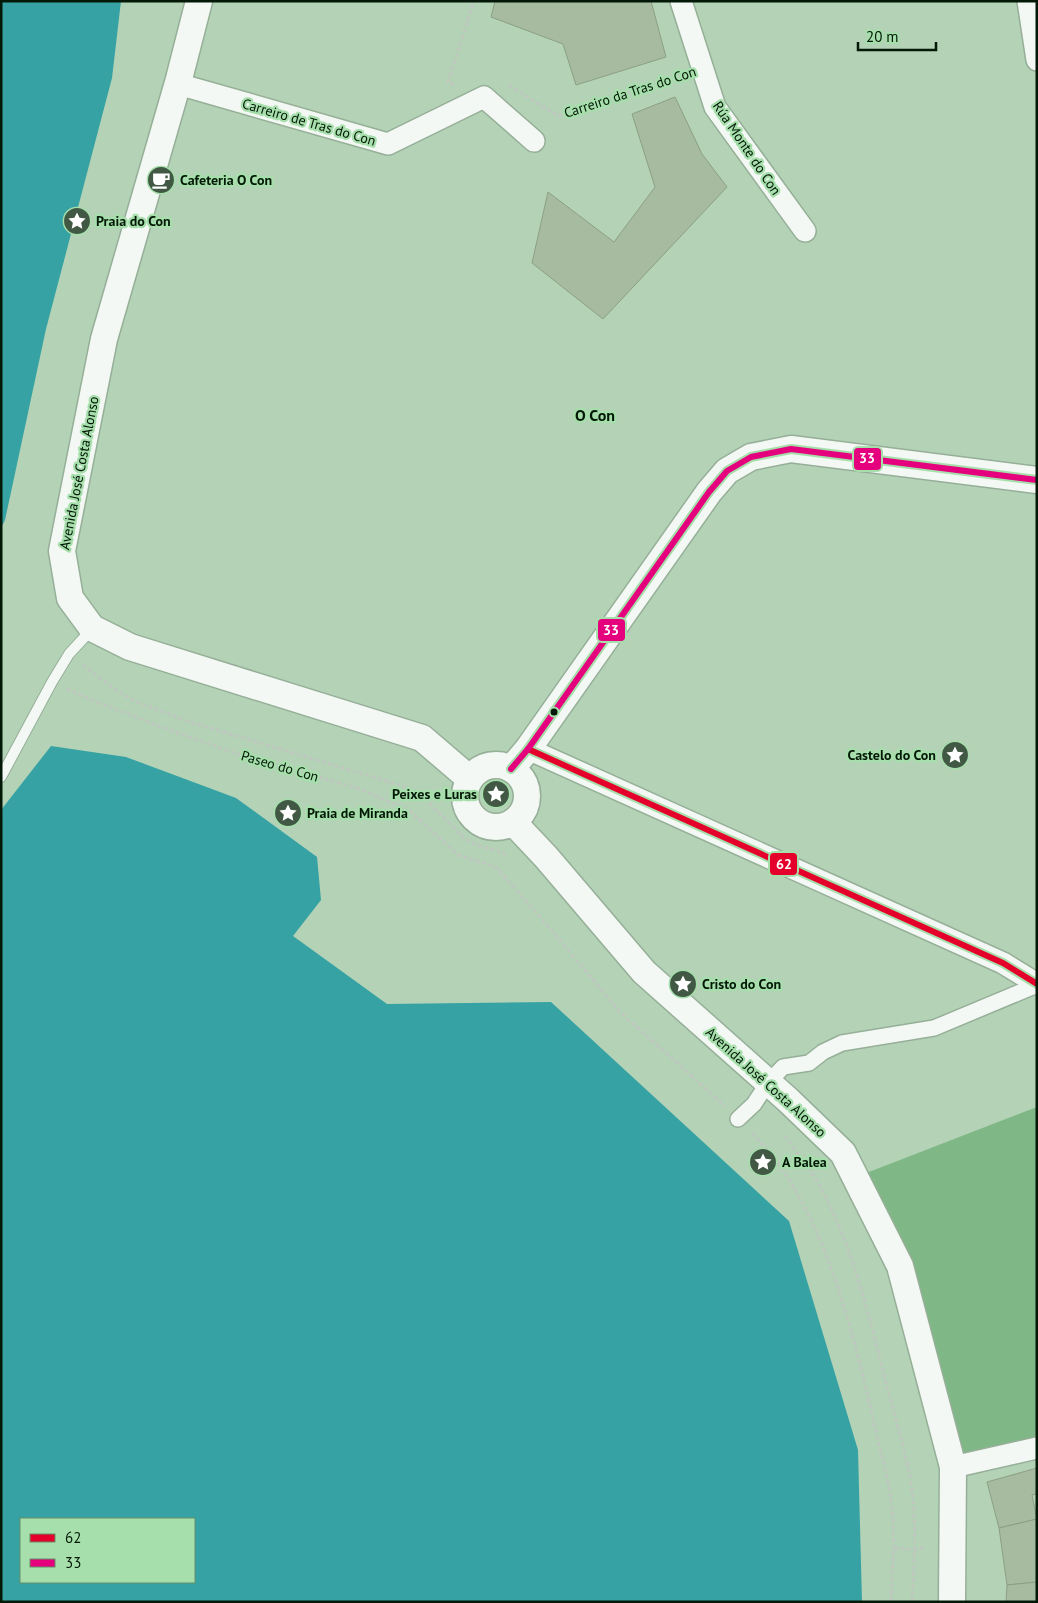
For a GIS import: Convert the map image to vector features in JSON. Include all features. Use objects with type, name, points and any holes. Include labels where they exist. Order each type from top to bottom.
[{"type":"street","name":"Avenida José Costa Alonso","points":[[199,1],[178,84],[104,339],[62,551],[70,598],[92,628],[130,647],[422,738],[470,779]]},
{"type":"street","name":"Rúa Monte do Con","points":[[681,1],[715,107],[806,232]]},
{"type":"street","points":[[1028,1],[1037,60]]},
{"type":"street","name":"Carreiro de Tras do Con","points":[[178,84],[388,144],[484,97]]},
{"type":"street","points":[[484,97],[534,141]]},
{"type":"street","points":[[511,769],[528,749],[709,492],[727,472],[750,457],[791,449],[1037,480]]},
{"type":"street","points":[[528,749],[1003,963],[1037,985]]},
{"type":"street","points":[[493,765],[511,769],[524,784],[526,795],[521,815],[513,822],[503,826],[493,827],[483,824],[474,818],[468,810],[465,800],[466,789],[470,779],[476,772],[493,765]]},
{"type":"street","name":"Avenida José Costa Alonso","points":[[513,822],[546,857],[644,972],[843,1153],[900,1266],[952,1467],[952,1602]]},
{"type":"street","points":[[738,1119],[754,1104],[768,1083],[783,1067],[808,1063],[823,1052],[842,1043],[934,1028],[1037,985]]},
{"type":"street","points":[[952,1467],[1037,1448]]},
{"type":"lane","points":[[1,777],[69,654],[92,628]]},
{"type":"path","points":[[474,1],[448,82],[484,97]]},
{"type":"path","name":"Carreiro da Tras do Con","points":[[484,97],[507,84],[558,116],[703,68]]},
{"type":"path","points":[[69,654],[118,691],[135,701],[162,712],[210,729],[416,790],[464,837],[476,845],[510,856]]},
{"type":"path","name":"Paseo do Con","points":[[52,682],[92,700],[235,753],[357,788],[409,810],[458,855],[496,867],[619,1011],[715,1095],[738,1119]]},
{"type":"path","points":[[738,1119],[770,1150],[808,1211],[828,1260],[858,1355],[891,1500],[894,1548],[891,1602]]},
{"type":"path","points":[[782,1132],[819,1184],[843,1234],[863,1297],[905,1451],[913,1499],[915,1550],[912,1602]]},
{"type":"path","points":[[894,1548],[915,1550],[952,1538]]},
{"type":"green space","points":[[1037,1107],[1037,1448],[953,1467],[900,1266],[856,1177]]},
{"type":"water","points":[[1,1],[121,1],[112,78],[46,329],[5,520],[1,528]]},
{"type":"water","points":[[51,746],[126,757],[236,798],[317,857],[321,900],[293,936],[387,1004],[551,1002],[789,1221],[858,1450],[862,1602],[1,1602],[1,810]]},
{"type":"building","points":[[495,1],[651,1],[666,57],[576,85],[563,44],[491,17]]},
{"type":"building","points":[[675,97],[702,154],[727,187],[603,319],[532,263],[548,192],[614,242],[655,187],[632,114]]},
{"type":"building","points":[[1037,1468],[1037,1494],[1032,1495],[1037,1519],[999,1528],[987,1482]]},
{"type":"building","points":[[1037,1519],[1037,1582],[1007,1585],[999,1528]]},
{"type":"building","points":[[1037,1582],[1037,1602],[1006,1602],[1007,1585]]},
{"type":"transit line","name":"33","points":[[511,769],[528,749],[709,492],[727,471],[751,457],[791,449],[1037,480]]},
{"type":"transit line","name":"62","points":[[528,749],[1003,963],[1037,984]]},
{"type":"place","name":"Cafeteria O Con","points":[[161,180]]},
{"type":"place","name":"Praia do Con","points":[[77,221]]},
{"type":"place","name":"Castelo do Con","points":[[955,755]]},
{"type":"place","name":"Peixes e Luras","points":[[496,794]]},
{"type":"place","name":"Praia de Miranda","points":[[288,813]]},
{"type":"place","name":"Cristo do Con","points":[[683,984]]},
{"type":"place","name":"A Balea","points":[[763,1162]]},
{"type":"district","name":"O Con","points":[[595,415]]}]
